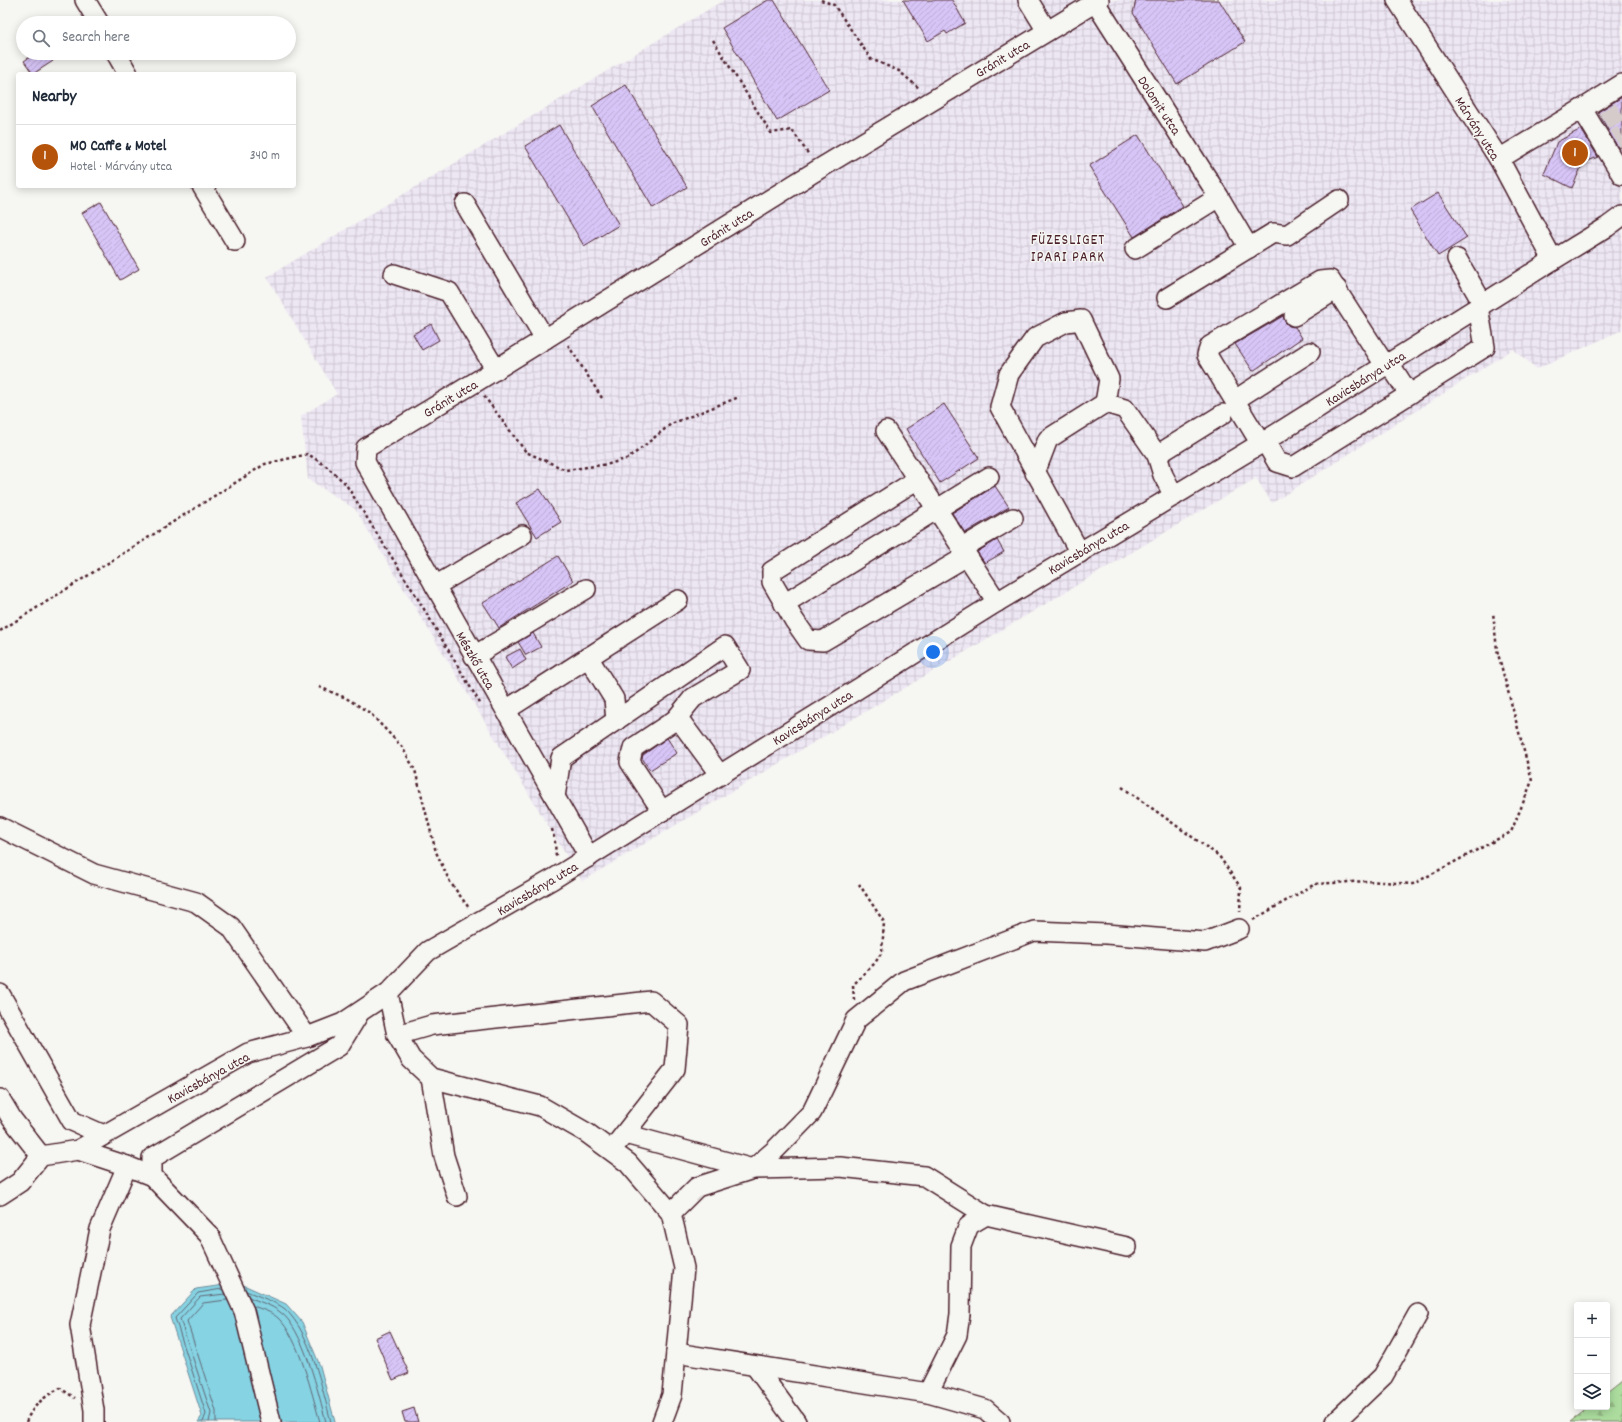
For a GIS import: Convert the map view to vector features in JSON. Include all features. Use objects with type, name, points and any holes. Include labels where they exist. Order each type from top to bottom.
[{"type":"street","points":[[85,0],[95,16]]},
{"type":"street","points":[[1028,0],[1047,31]]},
{"type":"street","name":"Márvány utca","points":[[1397,0],[1499,160],[1553,260]]},
{"type":"street","name":"Gránit utca","points":[[364,462],[366,448],[496,370],[819,169],[1097,1]]},
{"type":"street","name":"Dolomit utca","points":[[1097,1],[1249,248]]},
{"type":"street","points":[[120,60],[127,72]]},
{"type":"street","points":[[1499,160],[1622,84]]},
{"type":"street","points":[[1582,109],[1598,124],[1610,142],[1622,175]]},
{"type":"street","points":[[203,188],[235,241]]},
{"type":"street","points":[[1167,298],[1273,233],[1287,235],[1339,200]]},
{"type":"street","points":[[1135,249],[1222,202]]},
{"type":"street","points":[[465,204],[552,335]]},
{"type":"street","name":"Kavicsbánya utca","points":[[41,1156],[78,1150],[248,1053],[306,1037],[343,1023],[388,993],[428,951],[553,879],[997,602],[1263,443],[1607,227],[1622,216]]},
{"type":"street","points":[[1409,394],[1330,280],[1320,280],[1210,346],[1208,355],[1229,407],[1263,443],[1278,462],[1293,467],[1485,347],[1481,305],[1457,259]]},
{"type":"street","points":[[394,274],[449,292],[496,370]]},
{"type":"street","points":[[1294,316],[1337,289]]},
{"type":"street","points":[[1035,473],[1048,439],[1105,403],[1109,379],[1081,320],[1066,322],[1035,338],[1009,374],[1000,407],[1035,473],[1080,553]]},
{"type":"street","points":[[1157,455],[1310,352]]},
{"type":"street","points":[[1105,403],[1125,410],[1157,455],[1163,475],[1174,496]]},
{"type":"street","points":[[886,431],[997,602]]},
{"type":"street","name":"Mészkő utca","points":[[364,462],[589,857]]},
{"type":"street","points":[[784,604],[989,477]]},
{"type":"street","points":[[918,479],[772,570],[772,582],[784,604],[808,640],[823,641],[965,552],[1013,518]]},
{"type":"street","points":[[435,586],[522,535]]},
{"type":"street","points":[[474,656],[586,589]]},
{"type":"street","points":[[506,710],[678,600]]},
{"type":"street","points":[[555,797],[561,758],[725,646],[740,670],[693,698],[676,719],[633,748],[630,762],[662,811]]},
{"type":"street","points":[[588,658],[614,699],[616,721]]},
{"type":"street","points":[[676,719],[678,718],[720,775]]},
{"type":"street","points":[[0,827],[94,874],[196,902],[231,927],[306,1037]]},
{"type":"street","points":[[753,1169],[775,1150],[812,1112],[856,1020],[904,981],[1034,931],[1106,934],[1205,942],[1239,929]]},
{"type":"street","points":[[388,993],[397,1035],[411,1059],[431,1078],[540,1106],[587,1133],[628,1162],[671,1213],[684,1268],[672,1395],[662,1422]]},
{"type":"street","points":[[0,994],[72,1120],[104,1135]]},
{"type":"street","points":[[397,1035],[432,1025],[651,1001],[679,1025],[675,1069],[612,1151]]},
{"type":"street","points":[[152,1176],[152,1158],[339,1046],[360,1011]]},
{"type":"street","points":[[431,1078],[444,1156],[457,1196]]},
{"type":"street","points":[[0,1099],[12,1119],[41,1156],[20,1182],[0,1195]]},
{"type":"street","points":[[625,1134],[753,1169]]},
{"type":"street","points":[[78,1150],[128,1166],[152,1176],[209,1234],[244,1311],[271,1422]]},
{"type":"street","points":[[94,1416],[80,1325],[100,1230],[128,1166]]},
{"type":"street","points":[[671,1213],[697,1186],[753,1169],[840,1167],[924,1176],[986,1215],[1127,1247]]},
{"type":"street","points":[[928,1392],[957,1335],[960,1314],[962,1246],[970,1225],[986,1215]]},
{"type":"street","points":[[1336,1422],[1383,1376],[1418,1314]]},
{"type":"street","points":[[676,1353],[928,1392],[985,1409],[1000,1422]]},
{"type":"street","points":[[755,1366],[796,1422]]},
{"type":"path","points":[[821,0],[834,6],[872,59],[899,71],[932,100]]},
{"type":"path","points":[[713,40],[770,132],[792,130],[819,169]]},
{"type":"path","points":[[552,335],[602,398]]},
{"type":"path","points":[[474,383],[526,452],[566,470],[609,464],[629,458],[671,424],[739,397]]},
{"type":"path","points":[[0,631],[265,464],[308,454],[326,466],[345,484],[415,594],[482,708]]},
{"type":"path","points":[[1239,929],[1315,884],[1367,881],[1414,884],[1511,832],[1532,781],[1497,650],[1493,612]]},
{"type":"path","points":[[320,687],[346,698],[370,713],[402,747],[415,770],[436,852],[450,882],[470,909],[491,915]]},
{"type":"path","points":[[1122,787],[1219,856],[1241,888],[1239,929]]},
{"type":"path","points":[[552,828],[555,842],[556,864],[553,879]]},
{"type":"path","points":[[856,1020],[853,985],[875,963],[882,952],[884,922],[859,884]]},
{"type":"path","points":[[26,1422],[31,1410],[47,1395],[60,1388],[94,1416]]},
{"type":"shaded area","points":[[724,0],[1622,0],[1622,330],[1537,369],[1513,349],[1272,503],[1256,478],[582,881],[355,509],[308,479],[301,416],[337,394],[267,277]]},
{"type":"green space","points":[[1622,1381],[1622,1422],[1570,1422],[1585,1410],[1610,1410],[1610,1391]]},
{"type":"water","points":[[239,1283],[286,1304],[302,1322],[320,1366],[335,1422],[198,1422],[202,1416],[170,1317],[196,1289]]},
{"type":"building","points":[[768,0],[774,0],[829,90],[777,121],[722,28]]},
{"type":"building","points":[[903,0],[952,0],[965,23],[947,34],[945,31],[928,41]]},
{"type":"building","points":[[1136,0],[1219,0],[1245,42],[1177,84],[1133,13]]},
{"type":"building","points":[[24,61],[53,61],[36,72],[32,72]]},
{"type":"building","points":[[626,85],[687,187],[653,208],[592,106]]},
{"type":"building","points":[[1622,97],[1622,146],[1618,148],[1598,112]]},
{"type":"building","points":[[559,125],[619,225],[584,246],[525,146]]},
{"type":"building","points":[[1581,129],[1598,157],[1583,163],[1572,188],[1544,174],[1557,142]]},
{"type":"building","points":[[1138,135],[1183,206],[1134,237],[1089,166]]},
{"type":"building","points":[[1438,193],[1467,238],[1438,256],[1410,210]]},
{"type":"building","points":[[101,202],[139,269],[120,280],[82,213]]},
{"type":"building","points":[[1283,316],[1285,322],[1289,326],[1295,327],[1302,338],[1253,371],[1235,344]]},
{"type":"building","points":[[431,324],[439,340],[422,350],[413,334]]},
{"type":"building","points":[[944,404],[979,458],[940,483],[906,429]]},
{"type":"building","points":[[995,486],[1009,507],[965,533],[952,513]]},
{"type":"building","points":[[540,489],[561,522],[537,537],[516,503]]},
{"type":"building","points":[[997,540],[1004,552],[985,563],[977,552]]},
{"type":"building","points":[[558,556],[573,581],[499,628],[483,603]]},
{"type":"building","points":[[533,633],[541,647],[526,655],[518,642]]},
{"type":"building","points":[[520,649],[526,660],[512,669],[505,657]]},
{"type":"building","points":[[667,738],[677,753],[650,770],[642,758],[643,755]]},
{"type":"building","points":[[390,1331],[409,1373],[393,1380],[375,1338]]},
{"type":"building","points":[[414,1408],[418,1422],[405,1422],[402,1412]]},
{"type":"tunnel","points":[[1604,121],[1622,110]]},
{"type":"tunnel","points":[[1615,139],[1622,135]]},
{"type":"place","name":"M0 Caffe & Motel","points":[[1575,153]]},
{"type":"district","name":"FÜZESLIGET IPARI PARK","points":[[1068,248]]}]
